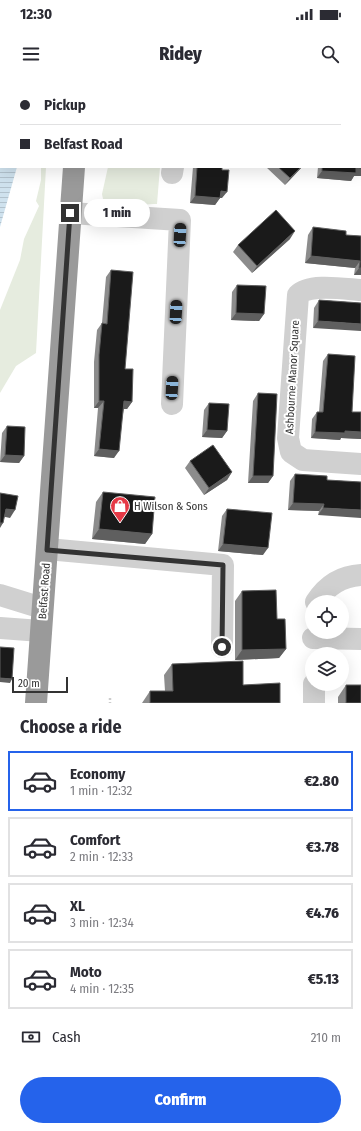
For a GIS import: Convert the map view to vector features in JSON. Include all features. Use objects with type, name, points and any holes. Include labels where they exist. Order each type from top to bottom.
[{"type":"highway","name":"Belfast Road","points":[[36,703],[74,168]]},
{"type":"street","points":[[70,213],[180,220],[172,404]]},
{"type":"street","name":"Ashbourne Manor Square","points":[[361,290],[316,288],[301,291],[298,295],[288,438],[291,452],[303,460],[361,464]]},
{"type":"street","points":[[47,550],[223,565],[222,647]]},
{"type":"street","points":[[321,595],[340,579],[347,576],[361,575]]},
{"type":"street","points":[[0,595],[42,608]]},
{"type":"street","points":[[0,628],[41,631]]},
{"type":"street","points":[[314,641],[361,639]]},
{"type":"street","points":[[314,691],[314,703]]},
{"type":"path","points":[[110,698],[110,703]]},
{"type":"shaded area","points":[[41,168],[46,168],[36,353],[16,366],[0,393],[0,310],[20,260],[24,239],[39,206],[36,201],[41,180]]},
{"type":"shaded area","points":[[108,168],[160,168],[157,204],[128,206],[114,204],[103,199],[102,194]]},
{"type":"water","points":[[0,168],[17,168],[0,227]]},
{"type":"building","points":[[197,168],[222,168],[222,170],[229,170],[227,192],[221,191],[220,198],[195,196]]},
{"type":"building","points":[[279,168],[300,168],[290,178]]},
{"type":"building","points":[[322,168],[356,168],[356,173],[322,171]]},
{"type":"building","points":[[276,210],[295,231],[257,266],[238,245]]},
{"type":"building","points":[[313,227],[346,231],[346,235],[361,236],[361,268],[359,268],[360,261],[311,256]]},
{"type":"building","points":[[111,270],[133,272],[125,369],[133,369],[132,402],[124,401],[119,451],[99,449],[104,401],[99,401],[99,355],[102,323],[107,324]]},
{"type":"building","points":[[237,285],[266,286],[264,314],[236,313]]},
{"type":"building","points":[[319,300],[361,303],[361,324],[318,321]]},
{"type":"building","points":[[328,354],[355,356],[352,412],[361,412],[361,432],[315,432],[317,412],[323,412]]},
{"type":"building","points":[[258,393],[277,394],[273,476],[253,476]]},
{"type":"building","points":[[209,403],[229,404],[227,431],[207,430]]},
{"type":"building","points":[[7,426],[25,427],[24,456],[5,455]]},
{"type":"building","points":[[213,445],[232,472],[209,488],[190,461]]},
{"type":"building","points":[[295,474],[327,476],[327,480],[361,482],[361,510],[323,508],[324,504],[293,503]]},
{"type":"building","name":"H Wilson & Sons","points":[[103,492],[155,497],[152,534],[99,529]]},
{"type":"building","points":[[0,493],[18,496],[15,510],[6,509],[3,523],[0,523]]},
{"type":"building","points":[[227,509],[272,513],[268,548],[223,544]]},
{"type":"building","points":[[276,590],[277,619],[285,619],[286,649],[242,650],[242,591]]},
{"type":"building","points":[[0,647],[14,648],[12,679],[0,678]]},
{"type":"building","points":[[243,661],[243,685],[280,683],[280,703],[150,703],[150,691],[173,691],[172,664]]},
{"type":"building","points":[[349,685],[361,685],[361,703],[346,703],[346,691],[349,691]]},
{"type":"place","name":"H Wilson & Sons","points":[[120,523]]},
{"type":"route","points":[[70,213],[47,550],[223,565],[222,647]]}]
